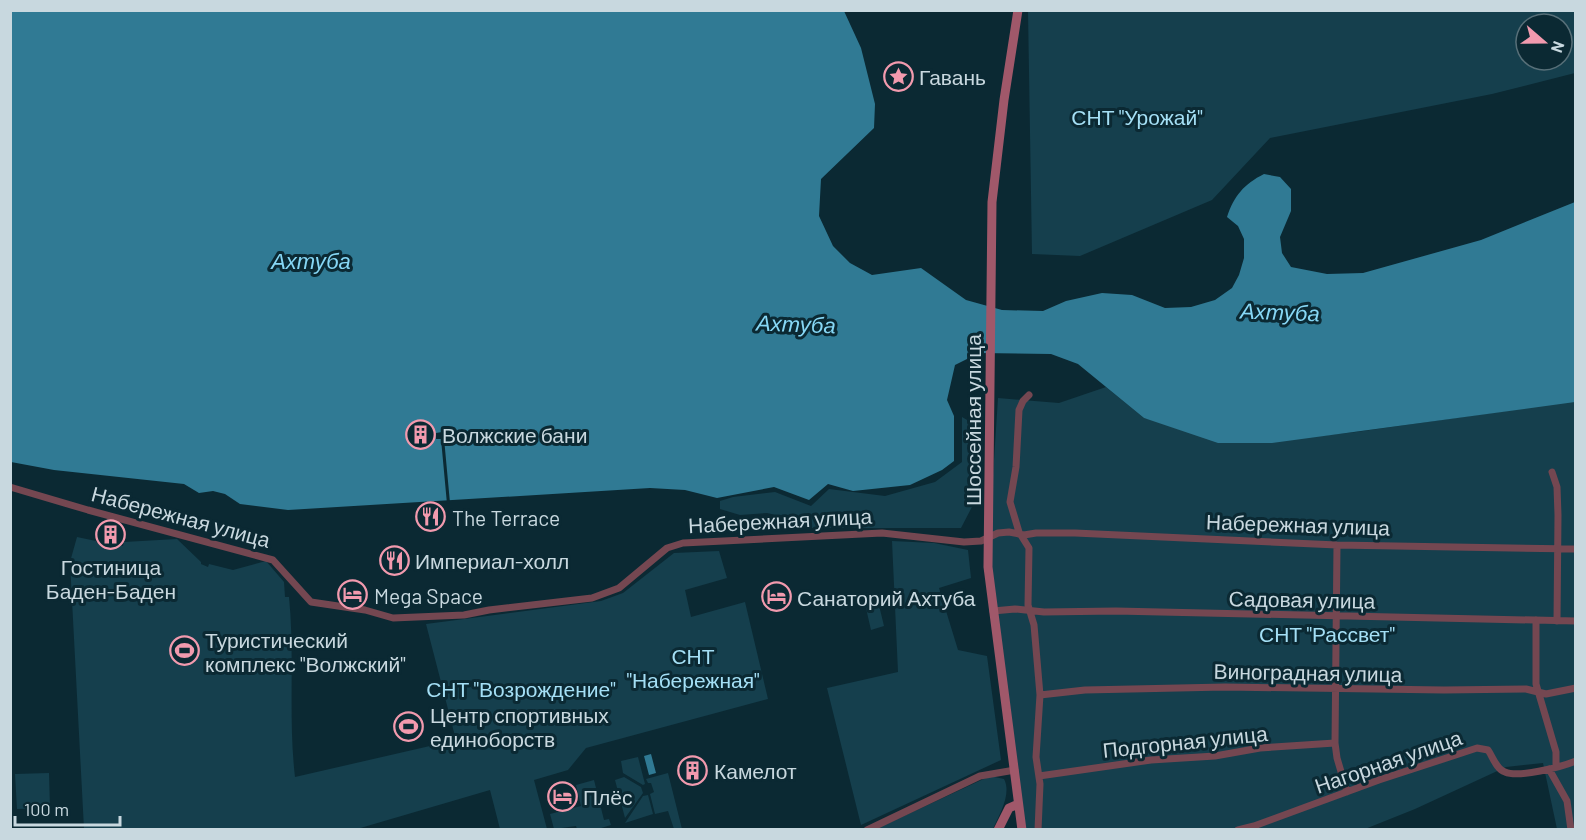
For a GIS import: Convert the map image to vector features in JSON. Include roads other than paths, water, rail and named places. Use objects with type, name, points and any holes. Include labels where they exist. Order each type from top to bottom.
[{"type":"street","name":"Шоссейная улица","points":[[1018,10],[993,187],[989,538],[990,586],[1022,830]]},
{"type":"street","points":[[1029,395],[1020,405],[1019,410],[1016,467],[1011,502],[1021,534],[1029,548],[1028,611],[1034,625],[1040,695],[1036,757],[1039,776],[1038,830]]},
{"type":"street","points":[[1552,472],[1557,487],[1557,621]]},
{"type":"street","name":"Набережная улица","points":[[10,487],[223,547],[263,556],[281,566],[311,602],[365,610],[393,618],[464,615],[592,598],[615,590],[664,550],[683,543],[882,532],[964,542],[989,538],[998,533],[1575,549]]},
{"type":"street","points":[[1337,544],[1335,743],[1347,792]]},
{"type":"street","name":"Садовая улица","points":[[993,611],[1337,615],[1575,621]]},
{"type":"street","points":[[1536,620],[1536,684],[1556,752],[1552,768],[1567,801],[1571,830]]},
{"type":"street","name":"Виноградная улица","points":[[1040,695],[1085,690],[1225,687],[1526,689],[1546,694],[1575,688]]},
{"type":"street","name":"Подгорная улица","points":[[1039,776],[1151,760],[1215,756],[1260,748],[1335,743]]},
{"type":"street","name":"Нагорная улица","points":[[1238,830],[1477,748],[1488,750],[1498,766],[1505,772],[1522,773],[1575,761]]},
{"type":"street","points":[[867,830],[980,776],[1015,770]]},
{"type":"street","points":[[998,830],[1009,808],[1018,804]]},
{"type":"water","name":"Ахтуба","points":[[10,11],[844,11],[861,48],[875,104],[874,128],[821,179],[819,216],[833,246],[850,263],[872,275],[921,268],[966,300],[1002,310],[1043,311],[1066,301],[1102,293],[1132,295],[1165,308],[1191,307],[1215,300],[1232,288],[1244,258],[1244,239],[1238,226],[1227,217],[1241,191],[1264,174],[1280,177],[1291,189],[1291,211],[1280,237],[1282,253],[1291,267],[1327,274],[1363,273],[1481,240],[1575,202],[1575,402],[1272,443],[1218,443],[1144,418],[1078,364],[1051,354],[979,353],[955,365],[947,400],[954,416],[954,461],[942,470],[910,485],[853,491],[828,484],[809,500],[774,487],[717,498],[685,490],[650,488],[288,510],[240,504],[225,494],[213,491],[199,493],[184,484],[54,470],[11,462]]},
{"type":"water","points":[[651,754],[656,773],[649,775],[644,756]]},
{"type":"place","name":"Гавань","points":[[898,76]]},
{"type":"place","name":"Волжские бани","points":[[421,434]]},
{"type":"place","name":"The Terrace","points":[[431,517]]},
{"type":"place","name":"Гостиница Баден-Баден","points":[[111,535]]},
{"type":"place","name":"Империал-холл","points":[[394,560]]},
{"type":"place","name":"Mega Space","points":[[353,595]]},
{"type":"place","name":"Санаторий Ахтуба","points":[[776,597]]},
{"type":"place","name":"Туристический комплекс \"Волжский\"","points":[[184,651]]},
{"type":"place","name":"Центр спортивных единоборств","points":[[409,726]]},
{"type":"place","name":"Камелот","points":[[693,770]]},
{"type":"place","name":"Плёс","points":[[562,796]]},
{"type":"park label","name":"СНТ \"Урожай\"","points":[[1137,116]]},
{"type":"park label","name":"СНТ \"Рассвет\"","points":[[1327,633]]},
{"type":"park label","name":"СНТ \"Набережная\"","points":[[693,667]]},
{"type":"park label","name":"СНТ \"Возрождение\"","points":[[521,688]]}]
